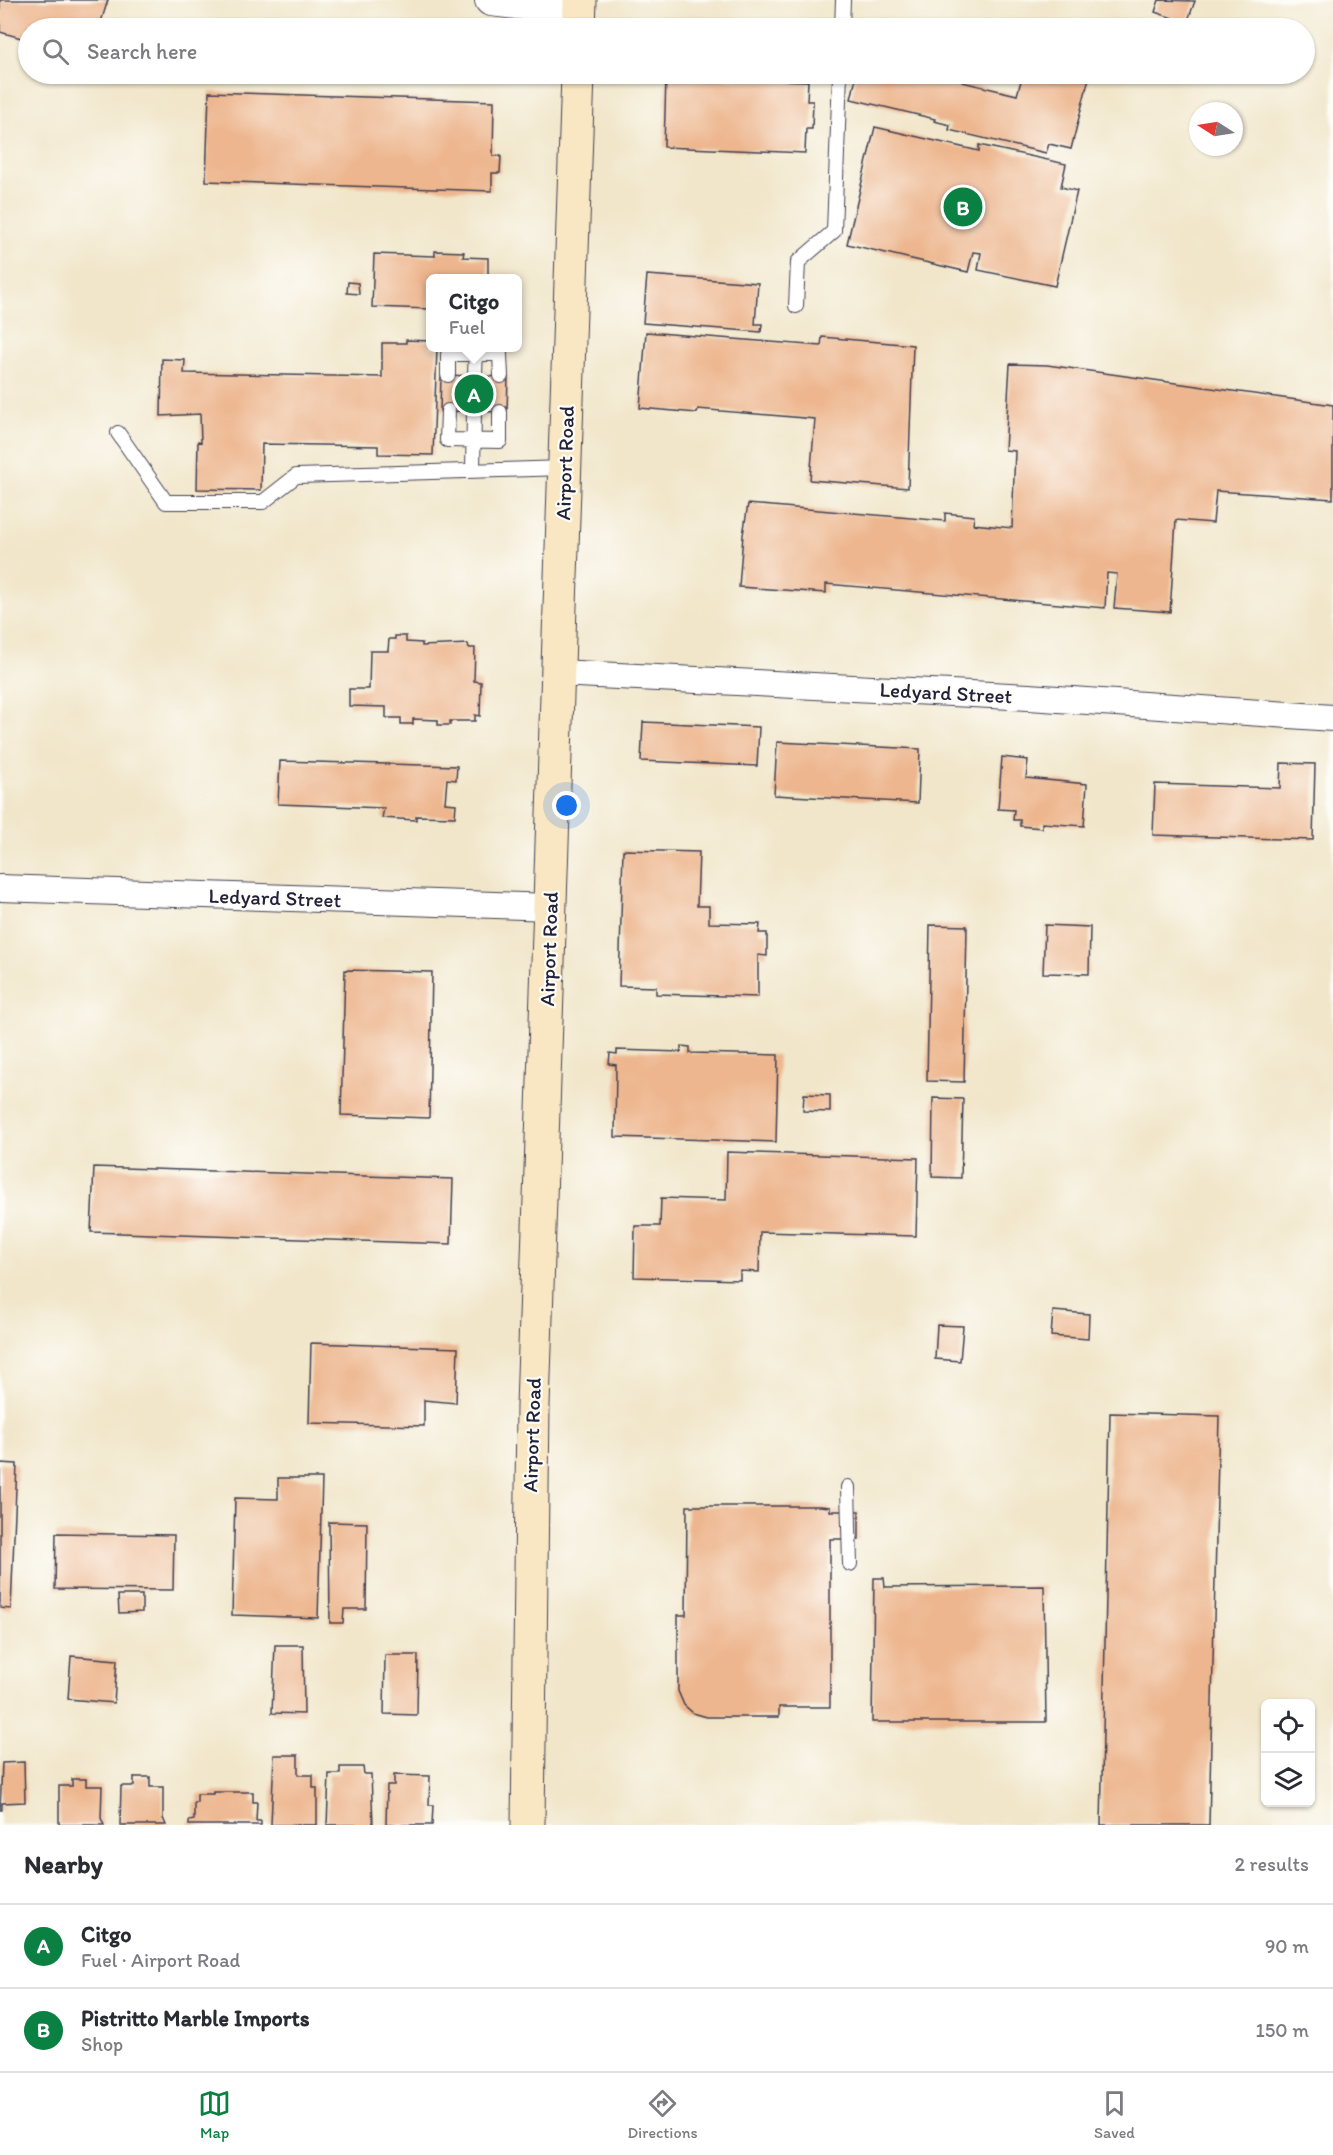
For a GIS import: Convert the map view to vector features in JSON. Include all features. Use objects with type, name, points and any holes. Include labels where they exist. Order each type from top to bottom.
[{"type":"main road","name":"Airport Road","points":[[528,1825],[530,1504],[578,84]]},
{"type":"street","points":[[490,0],[580,11]]},
{"type":"street","name":"Ledyard Street","points":[[558,674],[1029,697],[1333,718]]},
{"type":"street","name":"Ledyard Street","points":[[0,888],[550,907]]},
{"type":"lane","points":[[842,18],[843,0]]},
{"type":"lane","points":[[796,306],[798,262],[834,231],[840,84]]},
{"type":"lane","points":[[448,375],[448,354],[467,352]]},
{"type":"lane","points":[[475,376],[476,352]]},
{"type":"lane","points":[[484,352],[500,354],[501,376]]},
{"type":"lane","points":[[447,411],[447,440],[500,441],[500,412]]},
{"type":"lane","points":[[473,470],[474,412]]},
{"type":"lane","points":[[118,433],[166,502],[263,502],[296,476],[565,468]]},
{"type":"lane","points":[[848,1487],[850,1564]]},
{"type":"building","points":[[0,0],[108,0],[102,18],[18,18],[18,37],[0,32]]},
{"type":"building","points":[[1159,0],[1195,1],[1189,18],[1172,18],[1155,12]]},
{"type":"building","points":[[666,84],[808,84],[807,101],[813,101],[812,129],[806,129],[805,153],[664,147]]},
{"type":"building","points":[[855,84],[970,84],[1017,95],[1020,84],[1087,84],[1071,149],[1049,144],[1046,153],[949,130],[950,125],[934,121],[935,119],[851,99]]},
{"type":"building","points":[[209,92],[494,101],[493,156],[501,156],[500,173],[492,173],[492,191],[206,181]]},
{"type":"building","points":[[875,127],[979,151],[979,145],[1066,164],[1061,187],[1077,191],[1055,286],[978,270],[981,253],[973,252],[968,272],[847,244]]},
{"type":"building","points":[[435,251],[464,252],[463,257],[488,258],[488,274],[426,274],[426,309],[372,307],[374,254],[435,256]]},
{"type":"building","points":[[647,275],[758,283],[755,324],[762,324],[761,332],[643,323]]},
{"type":"building","points":[[348,282],[358,283],[359,294],[347,293]]},
{"type":"building","points":[[646,332],[821,346],[822,337],[913,345],[908,488],[810,480],[815,419],[698,409],[697,413],[640,408]]},
{"type":"building","points":[[406,340],[426,341],[426,352],[437,352],[433,455],[378,454],[378,446],[262,444],[261,490],[197,489],[198,441],[201,442],[200,414],[161,416],[162,359],[185,360],[184,373],[382,377],[382,343],[406,343]]},
{"type":"building","points":[[1010,364],[1047,365],[1333,405],[1333,499],[1216,491],[1213,523],[1176,520],[1170,612],[1114,608],[1117,574],[1107,573],[1105,608],[826,584],[826,593],[739,587],[748,504],[945,521],[945,513],[974,516],[973,524],[1012,528],[1015,451],[1005,450]]},
{"type":"building","points":[[441,375],[508,377],[507,412],[440,411]]},
{"type":"building","points":[[395,636],[406,636],[406,642],[422,643],[422,646],[468,644],[469,648],[475,648],[474,681],[481,682],[480,716],[475,715],[475,721],[450,721],[450,725],[438,725],[438,720],[413,719],[413,724],[401,724],[401,718],[386,718],[386,707],[349,706],[349,689],[369,689],[370,651],[388,651],[389,639],[395,639]]},
{"type":"building","points":[[643,722],[759,727],[757,766],[641,761]]},
{"type":"building","points":[[777,742],[920,749],[918,803],[774,795]]},
{"type":"building","points":[[1002,757],[1028,760],[1026,778],[1087,784],[1084,826],[1042,823],[1042,828],[1020,826],[1020,820],[1013,820],[1014,810],[998,809]]},
{"type":"building","points":[[280,761],[457,766],[456,780],[447,779],[445,803],[456,804],[455,817],[416,816],[416,820],[382,818],[384,808],[278,804]]},
{"type":"building","points":[[1281,763],[1315,764],[1313,840],[1153,835],[1155,784],[1280,788]]},
{"type":"building","points":[[623,850],[699,852],[697,906],[709,906],[709,923],[760,924],[759,933],[767,933],[767,956],[758,955],[758,997],[656,994],[656,987],[619,986]]},
{"type":"building","points":[[930,925],[967,926],[964,1082],[927,1081]]},
{"type":"building","points":[[1045,925],[1090,927],[1089,974],[1043,973]]},
{"type":"building","points":[[345,970],[432,972],[429,1118],[341,1115]]},
{"type":"building","points":[[681,1046],[690,1047],[690,1053],[778,1055],[776,1142],[615,1137],[616,1065],[609,1064],[610,1053],[617,1054],[617,1050],[681,1052]]},
{"type":"building","points":[[804,1094],[830,1095],[830,1112],[803,1111]]},
{"type":"building","points":[[933,1098],[963,1099],[961,1178],[932,1177]]},
{"type":"building","points":[[727,1152],[918,1158],[916,1236],[760,1232],[759,1272],[740,1271],[740,1280],[634,1277],[635,1226],[660,1226],[661,1198],[726,1200]]},
{"type":"building","points":[[94,1167],[453,1179],[451,1244],[91,1232]]},
{"type":"building","points":[[1053,1311],[1089,1314],[1088,1339],[1051,1336]]},
{"type":"building","points":[[937,1325],[963,1326],[960,1361],[935,1359]]},
{"type":"building","points":[[311,1343],[458,1348],[456,1403],[424,1400],[424,1426],[309,1423]]},
{"type":"building","points":[[1110,1413],[1219,1416],[1209,1825],[1101,1825]]},
{"type":"building","points":[[0,1463],[17,1464],[11,1609],[0,1608]]},
{"type":"building","points":[[278,1478],[322,1478],[318,1618],[232,1615],[235,1498],[278,1499]]},
{"type":"building","points":[[687,1506],[820,1506],[830,1507],[830,1511],[859,1511],[859,1539],[830,1539],[830,1707],[779,1707],[779,1717],[707,1717],[693,1713],[684,1705],[678,1691],[678,1615],[686,1615]]},
{"type":"building","points":[[329,1522],[367,1523],[366,1609],[344,1609],[343,1623],[330,1623]]},
{"type":"building","points":[[56,1533],[174,1535],[173,1590],[55,1589]]},
{"type":"building","points":[[874,1578],[884,1578],[885,1587],[1044,1586],[1046,1722],[872,1722]]},
{"type":"building","points":[[118,1595],[142,1595],[142,1612],[119,1613]]},
{"type":"building","points":[[275,1645],[303,1645],[304,1714],[272,1713]]},
{"type":"building","points":[[385,1655],[418,1655],[417,1715],[384,1714]]},
{"type":"building","points":[[71,1656],[117,1660],[114,1703],[68,1699]]},
{"type":"building","points":[[274,1755],[298,1755],[298,1775],[313,1775],[313,1788],[317,1788],[317,1825],[271,1825]]},
{"type":"building","points":[[24,1762],[25,1802],[2,1803],[2,1810],[0,1810],[2,1763]]},
{"type":"building","points":[[340,1767],[363,1767],[364,1774],[371,1774],[373,1825],[327,1825],[329,1774],[340,1774]]},
{"type":"building","points":[[394,1775],[430,1776],[429,1805],[433,1805],[432,1825],[386,1825],[387,1785],[394,1785]]},
{"type":"building","points":[[134,1777],[150,1777],[150,1787],[163,1787],[163,1818],[166,1825],[120,1825],[121,1786],[134,1786]]},
{"type":"building","points":[[72,1779],[86,1779],[86,1786],[102,1786],[101,1818],[104,1825],[59,1825],[59,1786],[72,1786]]},
{"type":"building","points":[[213,1792],[253,1792],[253,1802],[257,1802],[256,1821],[261,1821],[261,1825],[189,1825],[189,1821],[194,1820],[194,1802],[197,1802],[197,1794],[213,1794]]},
{"type":"place","name":"Pistritto Marble Imports","points":[[963,207]]},
{"type":"place","name":"Citgo","points":[[474,394]]}]
